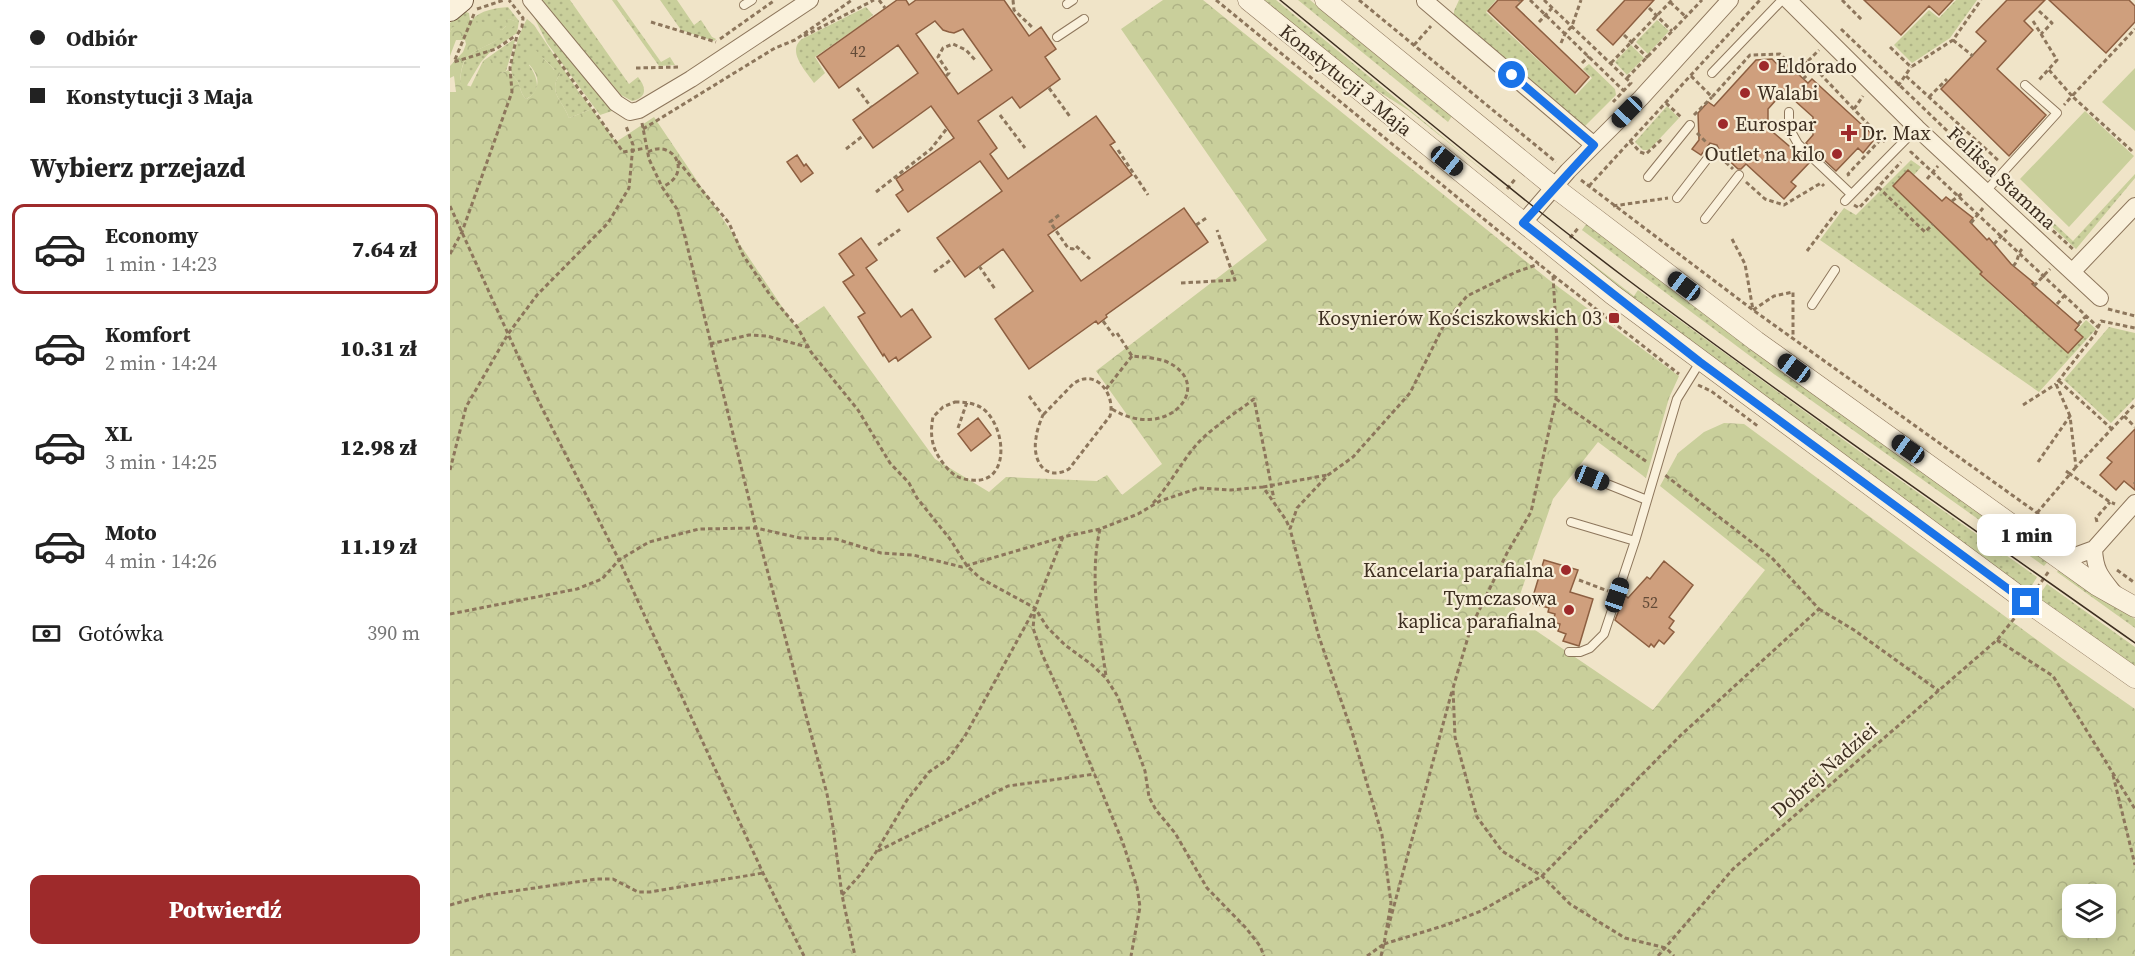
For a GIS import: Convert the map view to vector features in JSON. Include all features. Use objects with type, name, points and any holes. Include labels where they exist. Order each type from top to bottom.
[{"type":"street","points":[[531,0],[616,103],[630,112],[639,110],[691,80],[810,0]]},
{"type":"street","name":"Konstytucji 3 Maja","points":[[1248,0],[1558,252],[2022,609],[2135,678]]},
{"type":"street","points":[[1325,0],[1554,187],[1756,341],[2096,585],[2135,608]]},
{"type":"street","points":[[1523,223],[1568,171],[1730,0]]},
{"type":"street","name":"Feliksa Stamma","points":[[1788,0],[1917,128],[1991,185],[2034,237],[2058,260],[2078,266],[2100,298]]},
{"type":"street","points":[[1425,1],[1594,145]]},
{"type":"street","points":[[2078,266],[2135,206]]},
{"type":"street","points":[[2061,558],[2092,551],[2128,503]]},
{"type":"street","points":[[2092,551],[2097,572],[2114,594]]},
{"type":"lane","points":[[1712,73],[1782,0]]},
{"type":"lane","points":[[1057,37],[1084,19]]},
{"type":"lane","points":[[1991,185],[2057,113],[2028,87]]},
{"type":"lane","points":[[1789,112],[1789,128],[1798,144],[1851,195],[1917,128]]},
{"type":"lane","points":[[1648,177],[1690,125]]},
{"type":"lane","points":[[1676,198],[1714,150]]},
{"type":"lane","points":[[1705,219],[1738,175]]},
{"type":"lane","points":[[1812,305],[1835,270]]},
{"type":"lane","points":[[1569,652],[1580,652],[1590,648],[1604,634],[1635,542],[1677,399],[1700,362]]},
{"type":"lane","points":[[1592,478],[1647,500]]},
{"type":"lane","points":[[1571,522],[1635,542]]},
{"type":"path","points":[[452,64],[465,7],[504,0]]},
{"type":"path","points":[[509,0],[522,18]]},
{"type":"path","points":[[708,48],[775,0]]},
{"type":"path","points":[[795,40],[852,0]]},
{"type":"path","points":[[643,129],[775,48],[874,0]]},
{"type":"path","points":[[879,0],[885,9]]},
{"type":"path","points":[[1013,0],[1014,10],[1032,27]]},
{"type":"path","points":[[1216,0],[1545,269],[1688,380]]},
{"type":"path","points":[[1359,0],[1613,206],[1753,310],[2135,583]]},
{"type":"path","points":[[1530,0],[1624,91],[1631,83],[1627,78],[1544,0]]},
{"type":"path","points":[[1561,43],[1572,26],[1581,0]]},
{"type":"path","points":[[1627,78],[1702,0]]},
{"type":"path","points":[[1842,0],[1863,21]]},
{"type":"path","points":[[1902,81],[1911,68],[1953,40],[1981,0]]},
{"type":"path","points":[[1611,63],[1671,1],[1686,17]]},
{"type":"path","points":[[1589,186],[1758,1]]},
{"type":"path","points":[[1539,22],[1552,8]]},
{"type":"path","points":[[1649,8],[1672,31]]},
{"type":"path","points":[[2039,11],[2052,23],[2041,34]]},
{"type":"path","points":[[450,255],[462,232],[512,92],[510,68],[517,36],[522,27],[522,18],[525,13],[530,18]]},
{"type":"path","points":[[2028,87],[2057,60],[2033,21]]},
{"type":"path","points":[[651,22],[716,42]]},
{"type":"path","points":[[1840,28],[1991,185],[2053,229],[2078,266]]},
{"type":"path","points":[[2057,113],[2135,29]]},
{"type":"path","points":[[1624,35],[1648,58]]},
{"type":"path","points":[[452,64],[496,49],[517,36]]},
{"type":"path","points":[[1953,40],[1972,56]]},
{"type":"path","points":[[945,76],[949,73],[938,57],[943,48],[952,44],[966,50],[976,61]]},
{"type":"path","points":[[1890,46],[1911,68]]},
{"type":"path","points":[[552,51],[623,152],[656,149],[665,149],[670,152],[729,223],[743,255],[770,295],[798,328],[807,347],[858,410],[890,463],[909,483],[917,498],[950,538],[967,566],[980,578],[1035,608],[1047,627],[1065,645],[1106,678],[1118,697],[1145,771],[1149,797],[1156,810],[1181,843],[1207,888],[1246,928],[1260,946],[1264,956]]},
{"type":"path","points":[[1666,103],[1687,123],[1750,55],[1780,54],[1798,71],[1808,61],[1895,151]]},
{"type":"path","points":[[1582,63],[1589,56]]},
{"type":"path","points":[[1598,64],[1604,57]]},
{"type":"path","points":[[636,68],[682,67]]},
{"type":"path","points":[[1803,79],[1814,68]]},
{"type":"path","points":[[2049,69],[2072,96],[2132,150]]},
{"type":"path","points":[[1691,76],[1712,97]]},
{"type":"path","points":[[1906,76],[2007,168]]},
{"type":"path","points":[[1929,97],[1947,79]]},
{"type":"path","points":[[857,88],[871,107]]},
{"type":"path","points":[[1049,88],[1071,118]]},
{"type":"path","points":[[450,470],[466,407],[508,333],[537,295],[608,223],[628,188],[633,145],[616,103]]},
{"type":"path","points":[[639,110],[647,150],[662,187],[677,209],[756,528],[827,794],[842,895],[855,956]]},
{"type":"path","points":[[1000,115],[1025,148]]},
{"type":"path","points":[[1674,126],[1682,117]]},
{"type":"path","points":[[1690,125],[1738,175],[1765,199],[1784,206],[1821,183],[1851,195]]},
{"type":"path","points":[[876,192],[931,149],[948,127]]},
{"type":"path","points":[[1630,141],[1640,152],[1646,154],[1652,151],[1667,134]]},
{"type":"path","points":[[846,149],[864,135]]},
{"type":"path","points":[[1882,138],[1848,174],[1851,195],[1860,208],[1911,152],[2099,328]]},
{"type":"path","points":[[1483,218],[1540,148]]},
{"type":"path","points":[[1118,150],[1148,195]]},
{"type":"path","points":[[662,187],[676,178],[678,161]]},
{"type":"path","points":[[1878,187],[1925,232],[1933,224]]},
{"type":"path","points":[[1807,251],[1851,195]]},
{"type":"path","points":[[1613,206],[1676,198]]},
{"type":"path","points":[[450,206],[538,402],[619,560],[763,873],[804,956]]},
{"type":"path","points":[[1545,269],[1589,214]]},
{"type":"path","points":[[1059,215],[1050,222],[1068,248],[1073,249],[1076,246],[1090,259]]},
{"type":"path","points":[[1196,225],[1208,216]]},
{"type":"path","points":[[878,245],[902,228]]},
{"type":"path","points":[[1181,283],[1235,280],[1217,230]]},
{"type":"path","points":[[2013,266],[2018,253],[2034,237]]},
{"type":"path","points":[[1732,239],[1745,264],[1753,310]]},
{"type":"path","points":[[934,272],[952,259]]},
{"type":"path","points":[[2034,286],[2058,260]]},
{"type":"path","points":[[1290,529],[1297,508],[1328,475],[1353,457],[1410,393],[1446,321],[1467,296],[1516,272],[1539,264]]},
{"type":"path","points":[[979,266],[995,289]]},
{"type":"path","points":[[1381,956],[1471,627],[1507,553],[1531,512],[1556,399],[1557,342],[1553,275]]},
{"type":"path","points":[[1753,310],[1774,296],[1793,292],[1793,337]]},
{"type":"path","points":[[2056,304],[2064,296]]},
{"type":"path","points":[[2024,405],[2057,382],[2099,328],[2104,309],[2135,316]]},
{"type":"path","points":[[2078,324],[2086,316]]},
{"type":"path","points":[[1103,321],[1132,356],[1164,361],[1182,374],[1187,385],[1187,398],[1181,408],[1158,419],[1143,421],[1125,417],[1112,409]]},
{"type":"path","points":[[2101,321],[2135,328]]},
{"type":"path","points":[[710,344],[749,335],[767,336],[807,347]]},
{"type":"path","points":[[1106,389],[1132,356]]},
{"type":"path","points":[[1083,378],[1095,379],[1106,389],[1112,409],[1110,416],[1069,469],[1060,474],[1050,474],[1041,466],[1036,454],[1035,440],[1043,415],[1073,384],[1083,378]]},
{"type":"path","points":[[2057,382],[2070,416],[2076,467]]},
{"type":"path","points":[[2057,382],[2112,429]]},
{"type":"path","points":[[1029,396],[1043,415]]},
{"type":"path","points":[[1150,507],[1200,441],[1254,399],[1275,504]]},
{"type":"path","points":[[1556,399],[1657,468],[1772,558],[1819,609],[1854,630],[1939,691]]},
{"type":"path","points":[[955,402],[967,402],[982,408],[994,423],[1003,455],[996,469],[987,478],[976,481],[962,479],[952,474],[937,456],[932,442],[933,417],[943,407],[955,402]]},
{"type":"path","points":[[958,428],[967,402]]},
{"type":"path","points":[[2037,513],[2068,472],[2076,467],[2135,404]]},
{"type":"path","points":[[2038,462],[2070,416]]},
{"type":"path","points":[[2124,416],[2135,427]]},
{"type":"path","points":[[2068,472],[2109,502],[2128,503]]},
{"type":"path","points":[[450,614],[578,589],[602,579],[619,560],[649,542],[699,529],[756,528],[800,538],[836,539],[881,553],[914,555],[962,567],[1063,537],[1100,529],[1160,501],[1199,488],[1231,490],[1263,487],[1328,475]]},
{"type":"path","points":[[1263,487],[1290,529],[1319,637],[1352,732],[1382,835],[1391,903],[1384,944]]},
{"type":"path","points":[[1100,529],[1097,542],[1096,608],[1106,678]]},
{"type":"path","points":[[842,895],[876,852],[907,800],[929,772],[948,759],[965,736],[1035,608],[1063,537]]},
{"type":"path","name":"Dobrej Nadziei","points":[[1658,956],[1733,869],[1997,640],[2061,558]]},
{"type":"path","points":[[1579,580],[1617,595]]},
{"type":"path","points":[[1035,608],[1033,628],[1037,642],[1095,774],[1123,843],[1137,886],[1140,907],[1131,956]]},
{"type":"path","points":[[1367,956],[1384,944],[1446,925],[1481,911],[1542,876],[1682,735],[1819,609]]},
{"type":"path","points":[[1997,640],[2054,676],[2135,809]]},
{"type":"path","points":[[1454,688],[1455,736],[1477,817],[1502,851],[1542,876],[1570,904],[1625,938],[1666,948],[1674,956]]},
{"type":"path","points":[[2112,770],[2135,865]]},
{"type":"path","points":[[876,852],[1008,786],[1095,774]]},
{"type":"path","points":[[450,905],[486,895],[597,879],[613,879],[638,892],[644,892],[763,873]]},
{"type":"green space","points":[[541,0],[570,0],[629,84],[638,77],[644,88],[641,97],[632,101],[621,95]]},
{"type":"green space","points":[[612,0],[617,0],[661,62],[670,57],[675,65],[659,66]]},
{"type":"green space","points":[[660,0],[677,0],[694,25],[701,20],[712,37],[716,39],[714,41],[681,30]]},
{"type":"green space","points":[[1163,0],[1203,0],[1549,280],[1679,376],[1669,398],[1646,478],[1598,442],[1553,499],[1513,615],[1653,710],[1765,570],[1660,486],[1678,453],[1704,432],[1724,423],[1744,424],[2063,659],[2135,709],[2135,956],[450,956],[450,92],[456,92],[454,76],[450,78],[450,66],[463,52],[466,44],[465,40],[456,40],[450,56],[450,32],[453,27],[464,22],[480,21],[502,30],[506,26],[505,21],[509,19],[518,22],[499,39],[468,56],[463,66],[460,83],[478,89],[477,80],[483,62],[492,59],[498,64],[502,73],[508,70],[518,82],[526,99],[534,92],[537,78],[525,58],[536,50],[554,70],[559,70],[560,74],[555,86],[556,92],[569,118],[592,109],[616,142],[654,117],[795,326],[824,306],[935,459],[989,492],[1006,477],[1097,481],[1107,475],[1122,495],[1162,464],[1096,371],[1267,240],[1121,29]]},
{"type":"green space","points":[[1262,0],[1276,0],[1501,185],[1408,110],[1362,81]]},
{"type":"green space","points":[[1298,0],[1310,0],[1452,116],[1448,122]]},
{"type":"green space","points":[[1459,0],[1496,0],[1486,12],[1576,95],[1592,78],[1583,69],[1589,64],[1615,89],[1616,95],[1584,127],[1454,18],[1454,11]]},
{"type":"green space","points":[[1956,0],[1977,0],[1950,38],[1912,63],[1894,45],[1929,10],[1939,18]]},
{"type":"green space","points":[[508,7],[519,21],[517,33],[492,50],[481,62],[466,87],[460,83],[462,67],[468,57],[497,39],[517,22],[509,19],[502,30],[453,27],[450,32],[450,23],[463,11],[469,13],[470,20],[472,20],[484,12]]},
{"type":"green space","points":[[866,7],[873,15],[867,20],[872,29],[864,35],[858,27],[815,57],[825,73],[814,83],[799,61],[796,49],[798,44],[802,39]]},
{"type":"green space","points":[[533,15],[615,110],[600,115],[547,43]]},
{"type":"green space","points":[[527,19],[534,25],[592,109],[569,118],[556,92],[556,81],[560,74],[540,56],[529,65],[536,79],[537,88],[531,96],[526,99],[524,97],[511,69],[516,46]]},
{"type":"green space","points":[[1657,20],[1669,31],[1648,54],[1636,42]]},
{"type":"green space","points":[[513,40],[515,41],[506,71],[502,73],[499,70],[478,90],[470,88],[483,61]]},
{"type":"green space","points":[[1631,45],[1644,58],[1627,75],[1615,62]]},
{"type":"green space","points":[[2135,68],[2135,131],[2102,102]]},
{"type":"green space","points":[[1667,106],[1679,118],[1649,150],[1643,150],[1635,142]]},
{"type":"green space","points":[[2085,111],[2134,156],[2069,227],[2020,179]]},
{"type":"green space","points":[[1911,160],[1921,167],[1914,175],[1908,170],[1894,186],[1982,272],[1980,275],[2068,353],[2082,337],[2076,331],[2086,320],[2096,329],[2039,392],[1820,240],[1844,208],[1856,215]]},
{"type":"green space","points":[[2135,174],[2135,178],[2076,249],[2002,180],[2005,177],[2073,241]]},
{"type":"green space","points":[[1587,223],[2050,559],[2044,566],[1774,374],[1582,230]]},
{"type":"green space","points":[[1569,246],[1634,296],[1638,290],[2037,577],[2028,592],[1717,363],[1568,248]]},
{"type":"green space","points":[[2109,327],[2135,333],[2135,398],[2111,423],[2064,380]]},
{"type":"green space","points":[[2061,566],[2135,619],[2135,628],[2057,572]]},
{"type":"green space","points":[[2047,584],[2135,647],[2135,667],[2037,598]]},
{"type":"building","points":[[897,0],[906,0],[909,5],[916,0],[1004,0],[1029,36],[1041,27],[1056,49],[1045,57],[1060,79],[1020,108],[1012,97],[978,121],[997,148],[990,154],[1008,179],[1096,116],[1115,142],[1110,145],[1132,175],[1048,235],[1081,281],[1184,208],[1208,242],[1106,315],[1107,317],[1098,324],[1096,321],[1029,369],[995,319],[1033,291],[1003,249],[965,277],[937,238],[1002,191],[980,161],[908,212],[896,195],[903,190],[896,179],[954,138],[931,106],[873,148],[853,120],[918,73],[898,45],[839,88],[817,57]],"holes":[[[935,21],[943,30],[954,33],[963,29],[992,70],[958,94],[916,34]]]},
{"type":"building","points":[[1498,0],[1523,0],[1516,7],[1589,77],[1575,93],[1488,11]]},
{"type":"building","points":[[1625,0],[1654,0],[1613,45],[1597,30]]},
{"type":"building","points":[[1864,0],[1953,0],[1939,15],[1929,6],[1901,35]]},
{"type":"building","points":[[2007,0],[2045,0],[2024,21],[2033,30],[1997,69],[2046,115],[2009,156],[1941,89],[1986,41],[1976,32]]},
{"type":"building","points":[[2049,0],[2129,0],[2135,6],[2135,22],[2106,53]]},
{"type":"building","points":[[1772,59],[1782,69],[1787,64],[1808,83],[1812,79],[1873,135],[1873,141],[1863,153],[1858,148],[1836,171],[1806,143],[1813,135],[1813,117],[1784,91],[1768,109],[1768,128],[1809,163],[1791,182],[1796,186],[1784,199],[1746,164],[1738,169],[1720,152],[1717,145],[1710,143],[1701,155],[1692,149],[1699,140],[1698,113],[1708,102],[1714,106],[1756,60]]},
{"type":"building","points":[[797,155],[804,166],[806,164],[813,173],[801,182],[787,162]]},
{"type":"building","points":[[1908,170],[1942,201],[1946,197],[1973,218],[1970,222],[1987,240],[1989,238],[2011,264],[2079,325],[2075,330],[2083,337],[2068,353],[1980,274],[1982,272],[1893,186]]},
{"type":"building","points":[[861,238],[877,260],[866,268],[901,317],[912,309],[931,337],[898,361],[896,357],[889,362],[884,354],[883,356],[858,317],[865,313],[843,282],[854,275],[839,254]]},
{"type":"building","points":[[978,418],[991,435],[971,451],[958,434]]},
{"type":"building","points":[[2135,429],[2135,490],[2124,481],[2116,490],[2100,475],[2112,462],[2107,458]]},
{"type":"building","name":"Tymczasowa kaplica parafialna","points":[[1544,560],[1578,570],[1570,592],[1593,599],[1579,646],[1563,641],[1566,634],[1558,631],[1560,624],[1553,622],[1555,614],[1548,612],[1549,608],[1531,603]]},
{"type":"building","points":[[1664,561],[1693,585],[1669,617],[1674,621],[1669,628],[1674,632],[1664,644],[1659,640],[1654,647],[1651,644],[1649,647],[1615,620],[1625,595],[1628,598],[1647,577],[1650,579]]},
{"type":"tram line","points":[[1280,0],[1496,177],[1690,327],[2135,643]]},
{"type":"place","name":"Eldorado","points":[[1764,66]]},
{"type":"place","name":"Walabi","points":[[1745,93]]},
{"type":"place","name":"Eurospar","points":[[1723,124]]},
{"type":"place","name":"Dr. Max","points":[[1849,133]]},
{"type":"place","name":"Outlet na kilo","points":[[1837,154]]},
{"type":"place","name":"Kosynierów Kościszkowskich 03","points":[[1614,318]]},
{"type":"place","name":"Kancelaria parafialna","points":[[1566,570]]},
{"type":"place","name":"Tymczasowa kaplica parafialna","points":[[1569,610]]},
{"type":"route","points":[[1512,75],[1594,145],[1523,223],[1700,362],[2026,602]]}]
